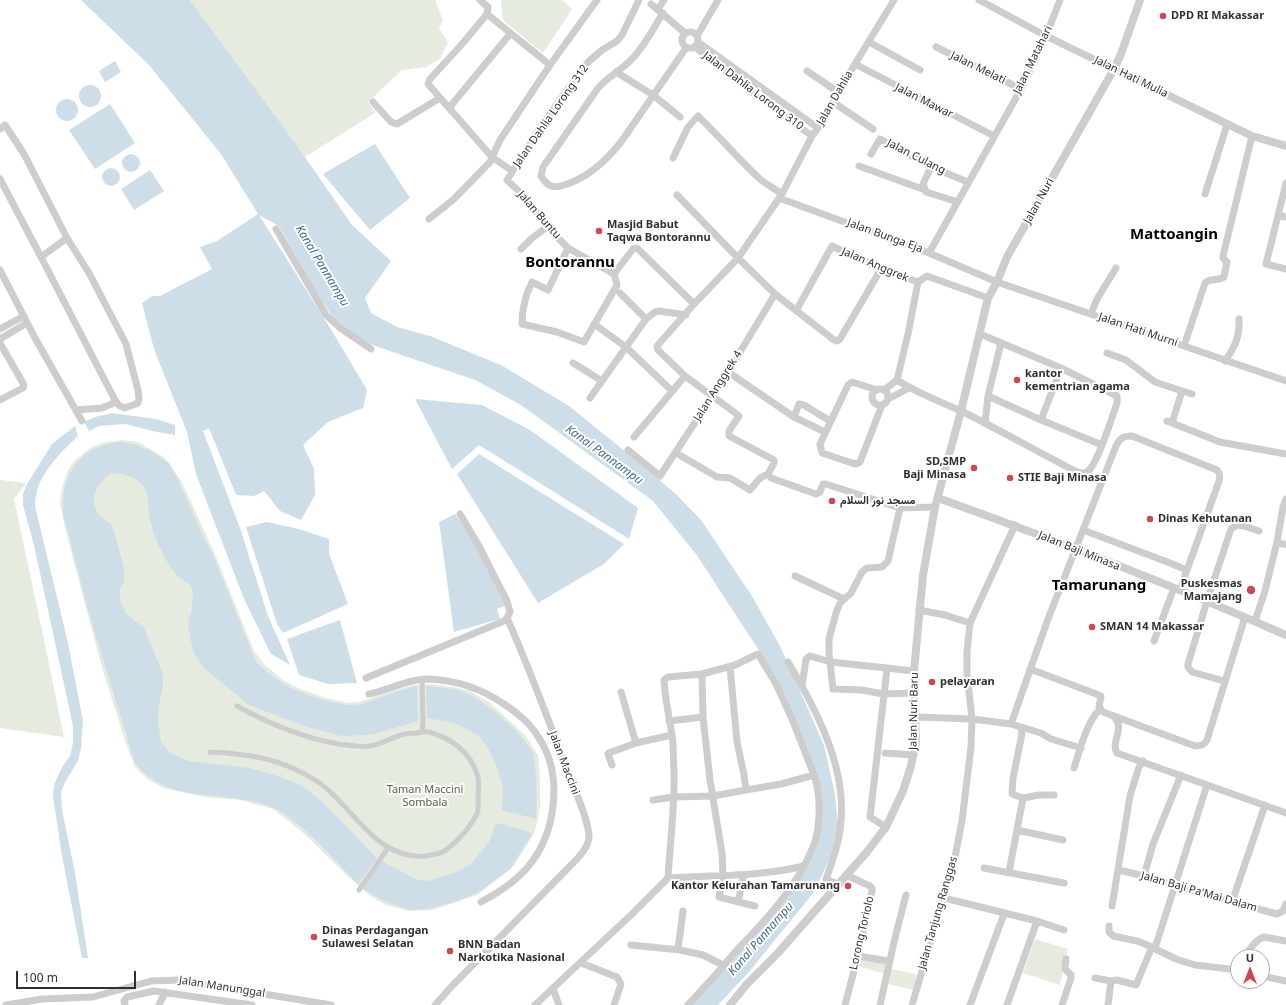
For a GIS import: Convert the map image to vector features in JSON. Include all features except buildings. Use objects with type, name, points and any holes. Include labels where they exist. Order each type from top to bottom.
[{"type":"street","points":[[480,0],[488,7],[487,14],[429,81],[429,86],[492,157],[512,171]]},
{"type":"street","points":[[429,219],[454,199],[490,162],[500,140],[596,0]]},
{"type":"street","name":"Jalan Dahlia Lorong 312","points":[[507,179],[563,95],[588,62],[602,50],[617,41],[622,35],[639,0]]},
{"type":"street","points":[[664,0],[660,11],[639,51],[626,65],[598,88],[543,167],[541,176],[549,186],[558,187],[584,177],[609,157],[686,48],[697,42],[718,0]]},
{"type":"street","name":"Jalan Dahlia","points":[[685,376],[657,348],[657,346],[686,315],[694,304],[738,258],[780,196],[812,136],[894,0]]},
{"type":"street","name":"Jalan Hati Mulia","points":[[979,0],[1046,36],[1227,125],[1252,136],[1286,146]]},
{"type":"street","name":"Jalan Matahari","points":[[929,253],[1020,89],[1046,36],[1060,0]]},
{"type":"street","name":"Jalan Nuri","points":[[938,498],[993,280],[1008,257],[1114,69],[1121,54],[1140,0]]},
{"type":"street","points":[[651,4],[685,33],[690,32],[697,42]]},
{"type":"street","points":[[487,14],[550,65]]},
{"type":"street","points":[[685,33],[682,41],[686,48]]},
{"type":"street","points":[[449,108],[510,34]]},
{"type":"street","name":"Jalan Dahlia Lorong 310","points":[[697,42],[818,128]]},
{"type":"street","name":"Jalan Dahlia Lorong 310","points":[[697,42],[749,90],[812,136]]},
{"type":"street","points":[[869,42],[920,70]]},
{"type":"street","name":"Jalan Melati","points":[[936,47],[1020,89]]},
{"type":"street","name":"Jalan Mawar","points":[[855,64],[994,136]]},
{"type":"street","points":[[807,71],[838,92]]},
{"type":"street","points":[[616,72],[653,95],[680,118]]},
{"type":"street","points":[[749,90],[755,83]]},
{"type":"street","points":[[373,102],[391,122],[397,124],[440,98]]},
{"type":"street","points":[[833,102],[873,129]]},
{"type":"street","points":[[787,118],[793,110]]},
{"type":"street","name":"Jalan Bunga Eja","points":[[673,158],[684,134],[698,116],[780,196],[929,253],[993,280]]},
{"type":"street","points":[[0,129],[5,125],[24,154],[67,238],[89,272],[124,340],[138,390],[138,403],[125,408],[116,402],[0,179]]},
{"type":"street","points":[[1205,194],[1227,125]]},
{"type":"street","points":[[1184,346],[1205,283],[1209,280],[1224,277],[1227,262],[1223,256],[1252,136]]},
{"type":"street","name":"Jalan Culang","points":[[871,154],[880,139],[931,167],[968,182]]},
{"type":"street","points":[[859,166],[925,190],[926,192],[958,202]]},
{"type":"street","points":[[925,190],[923,184],[931,167]]},
{"type":"street","name":"Jalan Buntu","points":[[507,179],[508,182],[528,200],[546,226],[568,248],[614,274]]},
{"type":"street","points":[[1286,183],[1266,264],[1286,269]]},
{"type":"street","points":[[677,196],[775,294],[831,339],[837,341],[840,339],[881,269]]},
{"type":"street","points":[[1278,215],[1286,217]]},
{"type":"street","points":[[521,249],[546,226]]},
{"type":"street","points":[[276,229],[326,315],[339,327],[371,350]]},
{"type":"street","points":[[41,257],[67,238]]},
{"type":"street","name":"Jalan Anggrek","points":[[796,311],[832,246],[881,269],[918,282],[897,380]]},
{"type":"street","points":[[568,248],[548,290],[532,282],[525,299],[522,312],[522,324],[557,332],[584,342],[617,285],[614,274],[634,248],[637,248],[694,304]]},
{"type":"street","points":[[1091,314],[1116,268]]},
{"type":"street","points":[[0,270],[27,323],[82,421]]},
{"type":"street","points":[[918,282],[927,276],[988,298]]},
{"type":"street","name":"Jalan Hati Murni","points":[[993,280],[1286,381]]},
{"type":"street","points":[[620,293],[646,319]]},
{"type":"street","name":"Jalan Anggrek 4","points":[[628,450],[660,476],[728,372],[775,294]]},
{"type":"street","points":[[590,398],[646,319],[655,312],[663,311],[686,315]]},
{"type":"street","points":[[0,329],[24,316]]},
{"type":"street","points":[[1225,361],[1236,344],[1239,334],[1239,319]]},
{"type":"street","points":[[0,339],[27,323]]},
{"type":"street","points":[[594,324],[626,347],[672,391]]},
{"type":"street","points":[[888,399],[888,394],[875,390],[854,383],[850,383],[825,432],[820,444],[820,451],[824,454],[852,463],[856,464],[860,462],[879,413],[879,405],[872,399],[875,390],[897,380],[909,388],[985,423],[1077,472],[1083,473],[1091,468],[1102,445],[1117,403],[1117,396],[1061,368],[980,334]]},
{"type":"street","points":[[0,343],[24,385],[23,388],[0,400]]},
{"type":"street","points":[[985,423],[988,396],[1001,343]]},
{"type":"street","points":[[1107,353],[1126,360],[1155,382],[1192,394]]},
{"type":"street","points":[[574,363],[602,382]]},
{"type":"street","points":[[1041,420],[1061,368]]},
{"type":"street","points":[[728,372],[794,417],[825,432]]},
{"type":"street","points":[[634,437],[685,376],[738,415],[728,433],[731,438],[774,460],[774,463],[768,474],[760,478],[750,490],[730,478],[717,477],[676,452]]},
{"type":"street","points":[[879,405],[886,403],[888,399],[909,388]]},
{"type":"street","points":[[1182,391],[1170,422],[1220,442],[1286,454]]},
{"type":"street","points":[[988,396],[1102,445]]},
{"type":"street","points":[[76,410],[102,408],[116,402]]},
{"type":"street","points":[[794,417],[799,404],[804,405],[830,421]]},
{"type":"street","points":[[1011,724],[1075,549],[1116,446],[1122,438],[1126,436],[1132,436],[1217,470],[1220,473],[1218,484],[1187,570],[1154,640]]},
{"type":"street","points":[[768,474],[775,481],[813,494],[819,493],[823,484],[826,484],[900,508],[935,507]]},
{"type":"street","name":"Jalan Nuri Baru","points":[[730,1005],[745,982],[777,954],[846,875],[886,826],[903,791],[916,744],[914,671],[919,610],[923,574],[935,507],[938,498]]},
{"type":"street","name":"Jalan Baji Minasa","points":[[938,498],[1015,526],[1177,589],[1286,635]]},
{"type":"street","points":[[1255,621],[1277,542],[1283,507],[1286,499]]},
{"type":"street","points":[[900,508],[888,562],[882,567],[865,569],[851,593],[840,604],[829,639],[829,653],[833,689],[862,690],[883,694],[915,693]]},
{"type":"street","name":"Jalan Maccini","points":[[435,1005],[577,859],[589,841],[589,834],[583,812],[507,618],[510,612],[507,601],[479,546],[460,514]]},
{"type":"street","points":[[1224,681],[1192,672],[1188,667],[1207,601],[1231,529],[1237,525],[1259,531]]},
{"type":"street","name":"Jalan Tanjung Ranggas","points":[[912,1005],[954,862],[962,821],[970,753],[972,718],[967,674],[967,652],[970,623],[1015,526]]},
{"type":"street","points":[[1083,530],[1170,562],[1187,570]]},
{"type":"street","points":[[1277,542],[1286,545]]},
{"type":"street","points":[[795,576],[844,600]]},
{"type":"street","points":[[919,610],[945,615],[970,623]]},
{"type":"street","points":[[1100,709],[1103,712],[1195,746],[1202,746],[1207,740],[1244,617]]},
{"type":"street","points":[[366,678],[504,621],[507,618]]},
{"type":"street","points":[[535,1005],[581,963],[668,878],[670,840],[674,814],[674,773],[672,735],[665,697],[665,678],[702,674],[730,667],[758,654],[776,684],[792,719],[817,784],[818,825],[814,847],[784,898],[688,1005]]},
{"type":"street","points":[[802,686],[805,664],[807,658],[810,656],[831,662],[914,671]]},
{"type":"street","points":[[788,662],[822,726],[837,772],[840,787],[842,820],[836,853],[826,879],[837,884]]},
{"type":"street","points":[[730,667],[736,736],[746,790]]},
{"type":"street","points":[[886,826],[870,817],[887,669]]},
{"type":"street","points":[[1030,669],[1101,696],[1100,709],[1095,714],[1074,768]]},
{"type":"street","points":[[702,674],[703,717],[710,780],[722,853],[723,876],[719,898],[755,906]]},
{"type":"street","points":[[369,694],[404,683],[439,680],[457,683],[481,691],[497,699],[528,723],[543,744],[550,761],[553,779],[553,803],[549,827],[543,843],[521,874],[506,887],[481,902]]},
{"type":"street","points":[[422,682],[422,732]]},
{"type":"street","points":[[621,692],[636,743]]},
{"type":"street","points":[[210,752],[246,754],[265,758],[292,768],[310,777],[344,804],[368,832],[388,848],[402,854],[417,856],[431,855],[445,851],[461,837],[478,813],[478,775],[469,756],[448,739],[427,732],[422,732],[403,734],[369,746],[344,745],[314,738],[284,728],[257,717],[237,706]]},
{"type":"street","points":[[1114,716],[1118,720],[1115,750],[1117,752],[1286,813]]},
{"type":"street","points":[[669,721],[703,717]]},
{"type":"street","points":[[916,717],[972,718],[1011,724],[1041,733],[1051,739],[1081,748]]},
{"type":"street","points":[[1021,727],[1022,734],[1013,778],[1012,794],[1023,798],[1039,795],[1054,795]]},
{"type":"street","points":[[612,765],[608,754],[609,753],[636,743],[672,735]]},
{"type":"street","points":[[884,753],[913,755]]},
{"type":"street","points":[[1112,906],[1130,796],[1138,767],[1143,761]]},
{"type":"street","points":[[653,800],[673,797],[713,796],[781,784],[814,775]]},
{"type":"street","points":[[1144,876],[1153,844],[1181,775]]},
{"type":"street","points":[[1095,978],[1137,984],[1153,948],[1207,785]]},
{"type":"street","points":[[1009,872],[1023,798]]},
{"type":"street","points":[[1232,902],[1265,805]]},
{"type":"street","points":[[1016,830],[1063,840]]},
{"type":"street","points":[[360,888],[388,848]]},
{"type":"street","points":[[668,878],[744,875],[788,870],[804,866]]},
{"type":"street","points":[[984,868],[1064,883]]},
{"type":"street","name":"Jalan Baji Pa'Mai Dalam","points":[[1118,870],[1175,884],[1202,894],[1277,914],[1283,911],[1286,904]]},
{"type":"street","points":[[738,902],[744,875]]},
{"type":"street","name":"Lorong Toriolo","points":[[845,1005],[858,956],[872,888],[846,875]]},
{"type":"street","points":[[880,1005],[889,961],[906,895]]},
{"type":"street","points":[[944,898],[1037,921],[1064,930]]},
{"type":"street","points":[[678,949],[683,911]]},
{"type":"street","points":[[970,1005],[1004,914]]},
{"type":"street","points":[[1007,1005],[1037,921]]},
{"type":"street","points":[[1109,926],[1108,932],[1112,936],[1137,941],[1176,959],[1195,965],[1230,969]]},
{"type":"street","points":[[1251,949],[1258,941],[1264,938],[1286,941]]},
{"type":"street","points":[[631,945],[678,949],[703,955],[724,966]]},
{"type":"street","points":[[858,956],[889,961]]},
{"type":"street","points":[[1062,1005],[1071,978],[1071,975],[1065,970],[1066,959]]},
{"type":"street","points":[[581,963],[617,976],[620,984],[614,1005]]},
{"type":"street","points":[[1270,978],[1286,981]]},
{"type":"street","name":"Jalan Manunggal","points":[[6,1005],[42,999],[93,997],[141,983],[160,980],[178,980],[331,1005]]},
{"type":"street","points":[[1108,1005],[1111,981]]},
{"type":"street","points":[[553,989],[559,1005]]},
{"type":"street","points":[[125,1005],[124,1001],[127,997],[149,991],[165,992],[216,1002],[252,1005]]},
{"type":"street","points":[[159,1005],[165,992]]},
{"type":"green space","points":[[190,0],[435,0],[443,20],[439,28],[448,42],[440,59],[426,67],[402,70],[368,102],[375,113],[305,157]]},
{"type":"green space","points":[[501,0],[562,0],[572,9],[543,53],[504,21]]},
{"type":"green space","name":"Taman Maccini Sombala","points":[[123,440],[138,442],[164,457],[182,482],[217,559],[254,651],[265,665],[283,680],[298,688],[326,698],[349,703],[363,701],[414,685],[431,684],[453,687],[470,691],[490,703],[525,735],[538,755],[540,774],[540,805],[534,834],[513,867],[477,895],[433,910],[409,911],[386,905],[370,896],[300,830],[273,809],[240,800],[205,797],[163,788],[147,779],[135,767],[126,744],[101,664],[60,504],[62,487],[68,470],[74,461],[92,447],[106,442]]},
{"type":"green space","points":[[0,480],[26,483],[14,499],[64,737],[0,728]]},
{"type":"green space","points":[[1035,939],[1068,949],[1060,985],[1023,973]]},
{"type":"green space","points":[[862,955],[888,960],[886,974],[858,966]]},
{"type":"green space","points":[[891,969],[916,974],[914,990],[888,984]]},
{"type":"water","name":"Kanal Pannampu","points":[[81,0],[190,0],[298,147],[352,225],[391,261],[365,298],[371,313],[397,327],[430,336],[501,365],[569,406],[676,494],[701,520],[752,596],[781,648],[824,745],[835,794],[838,826],[831,856],[814,892],[749,972],[718,1005],[691,1005],[786,900],[807,865],[820,830],[813,766],[784,693],[760,652],[696,554],[653,501],[521,405],[475,380],[364,341],[334,319],[317,294],[279,226],[259,215],[332,331],[367,390],[363,408],[328,422],[303,445],[314,469],[315,495],[301,520],[280,511],[264,491],[254,496],[236,495],[209,428],[203,431],[240,528],[268,616],[290,665],[271,654],[244,599],[196,474],[187,432],[154,349],[142,303],[152,296],[160,296],[212,269],[200,247],[217,241],[258,214],[221,154],[149,65]]},
{"type":"water","points":[[115,61],[121,72],[105,82],[99,71]]},
{"type":"water","points":[[90,85],[94,86],[100,92],[100,100],[94,106],[90,107],[86,106],[80,100],[79,96],[80,92],[86,86]]},
{"type":"water","points":[[67,99],[71,100],[77,106],[77,114],[71,120],[67,121],[63,120],[57,114],[56,110],[57,106],[63,100]]},
{"type":"water","points":[[110,104],[135,143],[95,169],[69,130]]},
{"type":"water","points":[[375,144],[410,198],[370,230],[323,174]]},
{"type":"water","points":[[131,154],[137,157],[140,163],[137,169],[131,172],[125,169],[122,163],[125,157]]},
{"type":"water","points":[[111,168],[117,171],[120,177],[117,183],[111,186],[105,183],[102,177],[105,171]]},
{"type":"water","points":[[150,170],[164,191],[134,210],[121,189]]},
{"type":"water","points":[[415,399],[482,405],[530,430],[638,508],[629,539],[479,445],[452,469]]},
{"type":"water","points":[[112,413],[156,419],[175,425],[175,435],[125,424],[99,426],[89,431],[84,422],[95,417]]},
{"type":"water","points":[[75,426],[78,436],[49,467],[43,476],[36,496],[35,506],[68,643],[83,721],[81,748],[78,761],[65,782],[61,792],[62,810],[75,873],[88,958],[82,958],[62,856],[53,796],[54,785],[62,767],[70,756],[73,743],[73,726],[34,545],[23,505],[23,494],[27,484],[52,444]]},
{"type":"water","points":[[120,442],[133,444],[149,450],[169,463],[178,479],[201,532],[214,557],[255,660],[271,675],[297,691],[328,701],[348,705],[363,703],[417,686],[418,721],[378,733],[365,735],[341,736],[304,726],[249,705],[203,667],[195,655],[188,625],[192,608],[193,593],[191,586],[170,567],[158,544],[149,516],[148,498],[145,488],[140,482],[132,477],[110,473],[97,488],[94,503],[97,513],[112,525],[124,569],[124,581],[120,589],[120,599],[122,605],[125,612],[144,628],[163,674],[163,687],[159,704],[158,722],[161,742],[170,753],[189,761],[250,768],[284,778],[300,785],[318,798],[377,858],[358,884],[310,835],[293,820],[278,810],[255,802],[181,791],[164,785],[148,776],[135,763],[88,610],[63,513],[65,486],[69,474],[75,464],[83,456],[94,449]]},
{"type":"water","points":[[479,454],[624,544],[604,564],[538,603],[457,474]]},
{"type":"water","points":[[455,514],[478,547],[508,605],[497,609],[500,619],[454,632],[439,522]]},
{"type":"water","points":[[267,522],[299,529],[329,539],[329,554],[348,604],[283,633],[277,624],[246,527]]},
{"type":"water","points":[[340,620],[357,683],[328,684],[299,675],[287,639]]},
{"type":"water","points":[[426,686],[458,690],[476,698],[504,719],[528,745],[534,756],[536,772],[536,819],[502,810],[503,788],[497,767],[488,748],[479,736],[455,723],[427,718]]},
{"type":"water","points":[[496,823],[530,832],[532,834],[510,869],[479,892],[457,901],[428,909],[412,910],[389,903],[362,888],[382,861],[415,879],[428,881],[457,872],[471,864],[489,842]]},
{"type":"place","name":"DPD RI Makassar","points":[[1163,16]]},
{"type":"place","name":"Masjid Babut Taqwa Bontorannu","points":[[599,231]]},
{"type":"place","name":"kantor kementrian agama","points":[[1017,380]]},
{"type":"place","name":"SD,SMP Baji Minasa","points":[[974,468]]},
{"type":"place","name":"STIE Baji Minasa","points":[[1010,478]]},
{"type":"place","name":"مسجد نور السلام","points":[[832,501]]},
{"type":"place","name":"Dinas Kehutanan","points":[[1150,519]]},
{"type":"place","name":"Puskesmas Mamajang","points":[[1251,590]]},
{"type":"place","name":"SMAN 14 Makassar","points":[[1092,627]]},
{"type":"place","name":"pelayaran","points":[[932,682]]},
{"type":"place","name":"Kantor Kelurahan Tamarunang","points":[[848,886]]},
{"type":"place","name":"Dinas Perdagangan Sulawesi Selatan","points":[[314,937]]},
{"type":"place","name":"BNN Badan Narkotika Nasional","points":[[450,951]]},
{"type":"district","name":"Mattoangin","points":[[1174,235]]},
{"type":"district","name":"Bontorannu","points":[[570,263]]},
{"type":"district","name":"Tamarunang","points":[[1099,586]]}]
